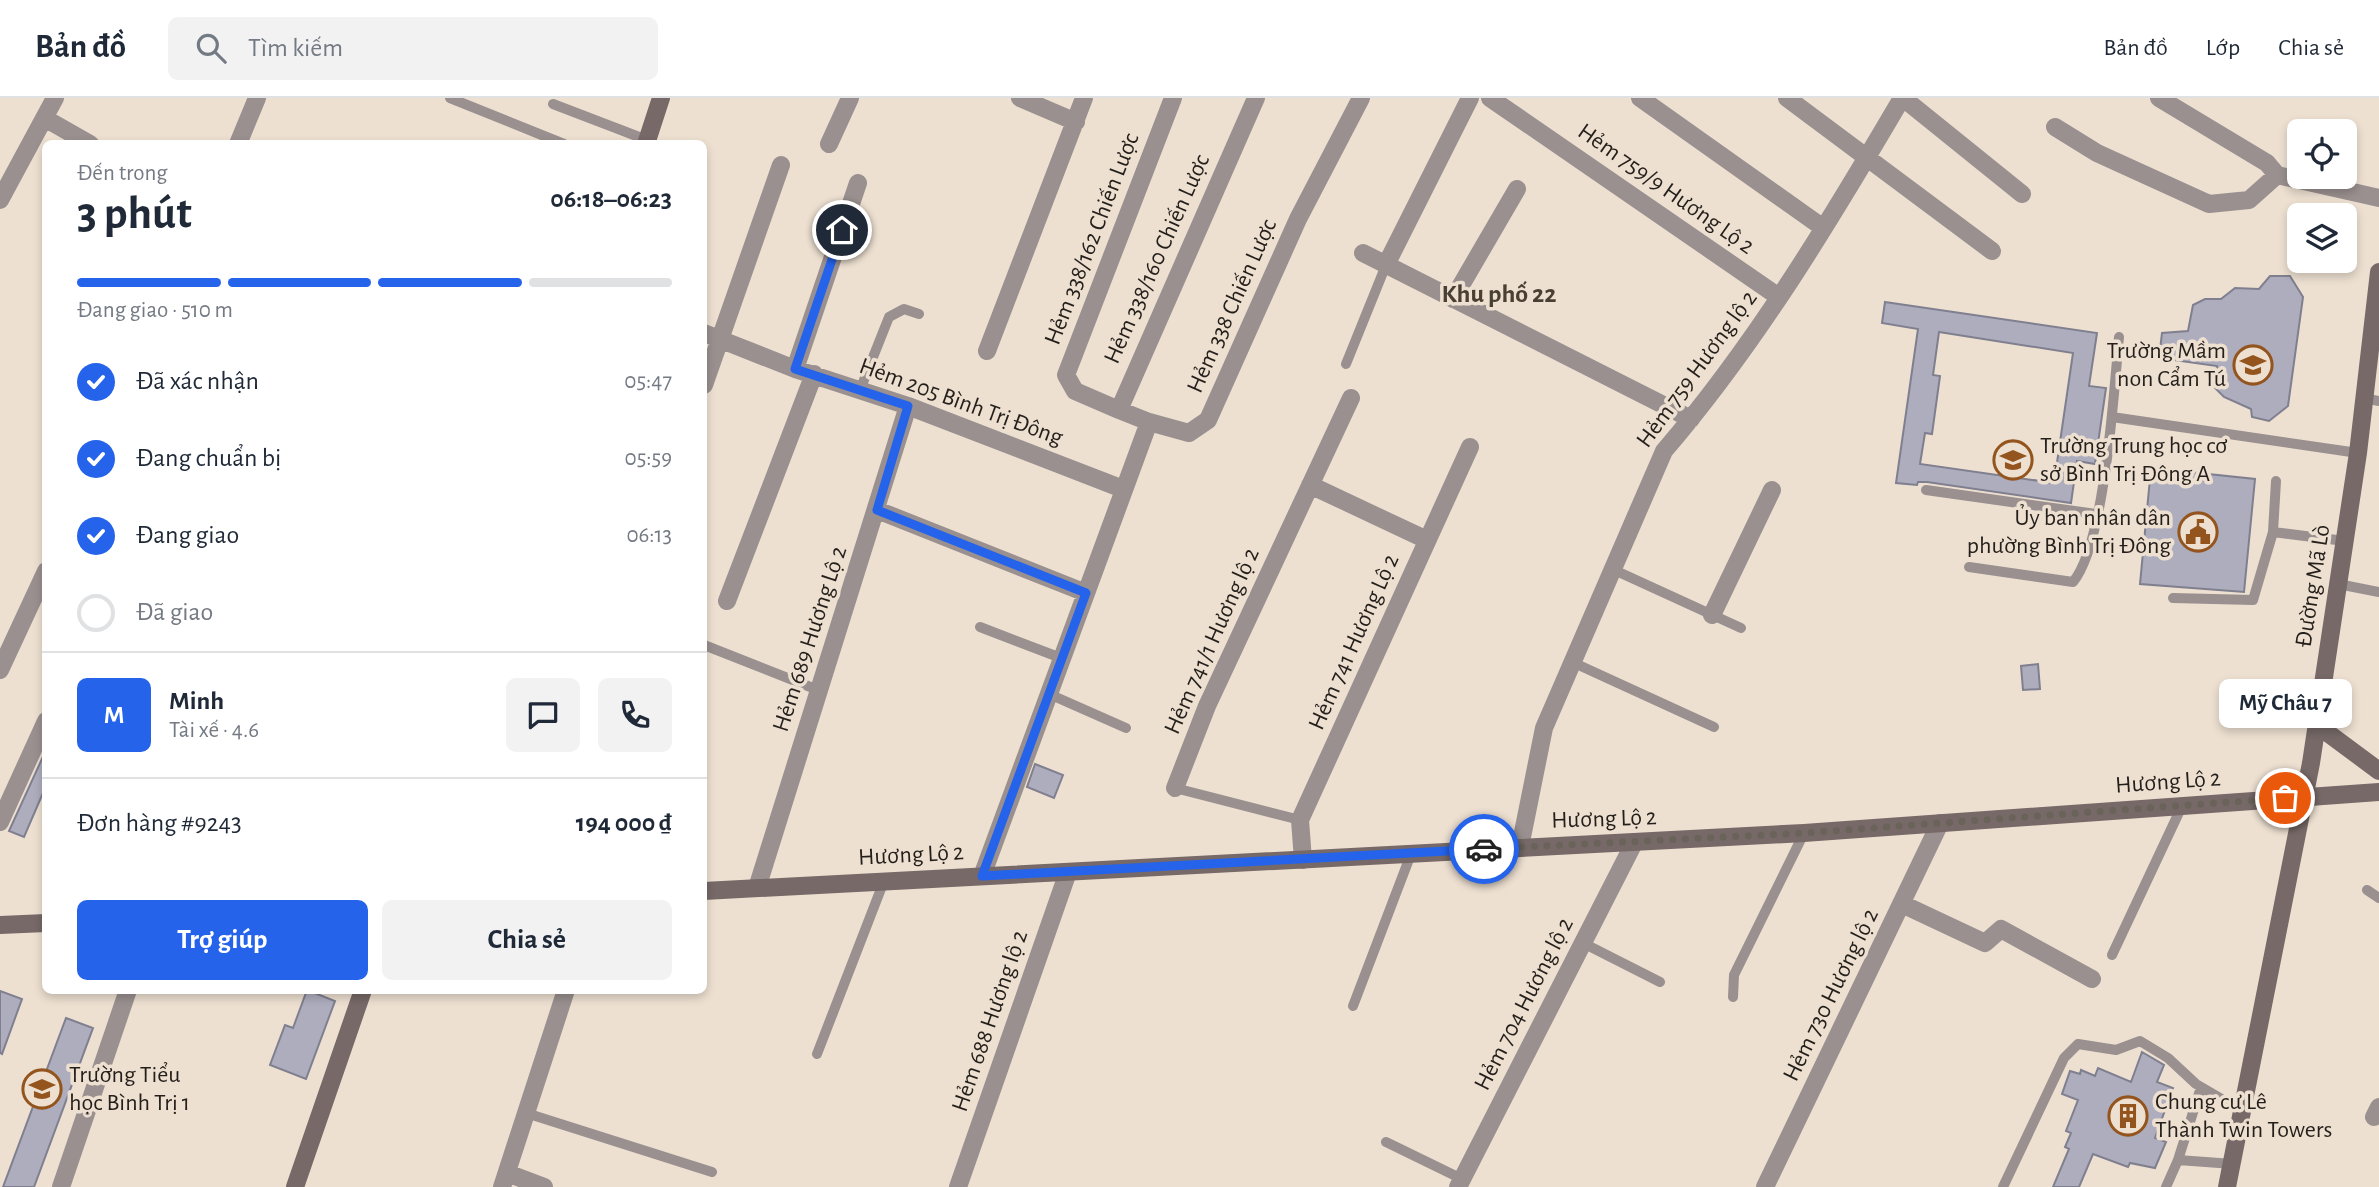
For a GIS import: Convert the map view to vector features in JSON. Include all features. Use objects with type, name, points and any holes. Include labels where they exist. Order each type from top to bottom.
[{"type":"main road","points":[[648,140],[661,98]]},
{"type":"main road","name":"Đường Mã Lò","points":[[2227,1187],[2306,796],[2358,453],[2372,400],[2379,272]]},
{"type":"main road","points":[[2317,725],[2379,771]]},
{"type":"main road","name":"Hương Lộ 2","points":[[707,891],[1804,833],[2379,792]]},
{"type":"main road","points":[[0,925],[42,923]]},
{"type":"main road","points":[[295,1187],[362,994]]},
{"type":"street","points":[[0,200],[55,98]]},
{"type":"street","points":[[240,140],[257,98]]},
{"type":"street","points":[[829,144],[850,98]]},
{"type":"street","points":[[1020,98],[1076,122]]},
{"type":"street","points":[[987,351],[1084,98]]},
{"type":"street","name":"Hẻm 338/162 Chiến Lược","points":[[1118,410],[1075,391],[1066,375],[1173,98]]},
{"type":"street","name":"Hẻm 338/160 Chiến Lược","points":[[1118,410],[1255,98]]},
{"type":"street","name":"Hẻm 338 Chiến Lược","points":[[1149,422],[1189,433],[1208,420],[1298,219],[1361,98]]},
{"type":"street","points":[[1386,265],[1470,98]]},
{"type":"street","name":"Hẻm 759/9 Hương Lộ 2","points":[[1490,98],[1779,297]]},
{"type":"street","points":[[1640,98],[1822,227]]},
{"type":"street","points":[[1787,98],[1992,251]]},
{"type":"street","points":[[1903,98],[2022,194]]},
{"type":"street","name":"Hẻm 759 Hương lộ 2","points":[[1520,847],[1544,728],[1664,451],[1691,419],[1779,297],[1903,98]]},
{"type":"street","points":[[2159,98],[2267,163],[2277,175],[2379,198]]},
{"type":"street","points":[[46,119],[83,140]]},
{"type":"street","points":[[2055,127],[2097,153],[2209,204],[2249,200],[2277,175]]},
{"type":"street","points":[[707,364],[711,336],[781,165]]},
{"type":"street","points":[[795,369],[858,183]]},
{"type":"street","points":[[1453,299],[1517,189]]},
{"type":"street","points":[[1363,253],[1691,419]]},
{"type":"street","name":"Hẻm 205 Bình Trị Đông","points":[[711,336],[795,369],[908,406],[1123,489]]},
{"type":"street","points":[[727,601],[814,374]]},
{"type":"street","name":"Hẻm 741/1 Hương lộ 2","points":[[1175,788],[1207,706],[1350,398]]},
{"type":"street","name":"Hẻm 689 Hương Lộ 2","points":[[757,888],[908,406]]},
{"type":"street","points":[[982,876],[1149,422],[1118,410]]},
{"type":"street","name":"Hẻm 741 Hương Lộ 2","points":[[1303,860],[1300,820],[1470,447]]},
{"type":"street","points":[[1310,485],[1427,540]]},
{"type":"street","points":[[1712,615],[1772,490]]},
{"type":"street","points":[[877,510],[1086,593]]},
{"type":"street","points":[[0,670],[42,580]]},
{"type":"street","points":[[0,822],[42,730]]},
{"type":"street","name":"Hẻm 730 Hương lộ 2","points":[[1773,1185],[1940,823]]},
{"type":"street","name":"Hẻm 704 Hương lộ 2","points":[[1460,1183],[1634,843]]},
{"type":"street","name":"Hẻm 688 Hương lộ 2","points":[[958,1187],[1068,872]]},
{"type":"street","points":[[1902,904],[1986,943],[2001,929],[2092,979]]},
{"type":"street","points":[[61,1187],[127,994]]},
{"type":"street","points":[[544,1187],[504,1180],[565,994]]},
{"type":"lane","points":[[450,98],[554,140]]},
{"type":"lane","points":[[553,104],[642,140]]},
{"type":"lane","points":[[1346,364],[1386,265]]},
{"type":"lane","points":[[860,390],[889,317],[904,309],[919,314]]},
{"type":"lane","points":[[1969,566],[2073,582],[2083,570],[2096,514],[2112,417],[2119,337]]},
{"type":"lane","points":[[2112,417],[2358,453]]},
{"type":"lane","points":[[2172,598],[2253,600],[2273,532],[2276,481]]},
{"type":"lane","points":[[1926,490],[2096,514]]},
{"type":"lane","points":[[2273,532],[2345,541]]},
{"type":"lane","points":[[1612,569],[1741,628]]},
{"type":"lane","points":[[2338,584],[2379,592]]},
{"type":"lane","points":[[980,627],[1061,658]]},
{"type":"lane","points":[[707,646],[818,690]]},
{"type":"lane","points":[[1572,662],[1714,727]]},
{"type":"lane","points":[[1049,694],[1126,728]]},
{"type":"lane","name":"Hẻm 741/1 Hương lộ 2","points":[[1175,788],[1300,820]]},
{"type":"lane","points":[[2112,955],[2182,806]]},
{"type":"lane","points":[[1732,998],[1734,975],[1804,833]]},
{"type":"lane","points":[[1353,1006],[1411,854]]},
{"type":"lane","points":[[817,1054],[884,881]]},
{"type":"lane","points":[[2367,890],[2379,898]]},
{"type":"lane","points":[[1583,943],[1660,982]]},
{"type":"lane","points":[[2003,1187],[2064,1058],[2078,1044],[2116,1050],[2140,1041],[2168,1058],[2201,1087],[2244,1112]]},
{"type":"lane","points":[[2166,1187],[2178,1160],[2201,1087]]},
{"type":"lane","points":[[526,1113],[712,1172]]},
{"type":"lane","points":[[1386,1142],[1460,1183]]},
{"type":"lane","points":[[2178,1160],[2233,1164]]},
{"type":"building","points":[[2270,276],[2290,276],[2303,297],[2288,406],[2269,421],[2252,417],[2251,409],[2224,397],[2214,387],[2217,366],[2159,358],[2162,333],[2188,331],[2193,305],[2205,299],[2221,299],[2235,288],[2259,289]]},
{"type":"building","points":[[1885,302],[2097,333],[2089,386],[2106,388],[2095,464],[2077,461],[2071,503],[1927,482],[1918,482],[1917,485],[1896,483],[1918,329],[1882,323]],"holes":[[[1939,332],[2073,353],[2054,483],[1920,464],[1925,433],[1932,434],[1940,376],[1933,375]]]},
{"type":"building","name":"Ủy ban nhân dân phường Bình Trị Đông","points":[[2151,468],[2255,479],[2244,592],[2140,584]]},
{"type":"building","points":[[2038,664],[2040,689],[2023,690],[2021,666]]},
{"type":"building","points":[[42,759],[42,795],[24,837],[9,831]]},
{"type":"building","points":[[1035,764],[1063,775],[1054,798],[1027,787]]},
{"type":"building","points":[[0,991],[22,999],[2,1054],[0,1053]]},
{"type":"building","points":[[306,994],[317,994],[335,1001],[306,1079],[270,1065],[285,1025],[293,1028]]},
{"type":"building","points":[[66,1018],[93,1028],[34,1187],[3,1187]]},
{"type":"building","name":"Chung cư Lê Thành Twin Towers","points":[[2142,1052],[2164,1065],[2157,1082],[2173,1088],[2155,1138],[2166,1142],[2155,1168],[2130,1163],[2128,1167],[2093,1154],[2079,1187],[2053,1187],[2069,1149],[2065,1147],[2071,1133],[2066,1131],[2078,1100],[2062,1094],[2070,1071],[2080,1074],[2081,1070],[2095,1076],[2098,1068],[2131,1082]]},
{"type":"way so far","points":[[1484,849],[1804,833],[2285,798]]},
{"type":"place","name":"Trường Mầm non Cẩm Tú","points":[[2253,365]]},
{"type":"place","name":"Trường Trung học cơ sở Bình Trị Đông A","points":[[2013,460]]},
{"type":"place","name":"Ủy ban nhân dân phường Bình Trị Đông","points":[[2198,532]]},
{"type":"place","name":"Mỹ Châu 7","points":[[2285,798]]},
{"type":"place","name":"Trường Tiểu học Bình Trị 1","points":[[42,1089]]},
{"type":"place","name":"Chung cư Lê Thành Twin Towers","points":[[2128,1116]]},
{"type":"district","name":"Khu phố 22","points":[[1499,294]]},
{"type":"route","points":[[842,230],[795,369],[908,406],[877,510],[1086,593],[982,876],[1484,849]]}]
